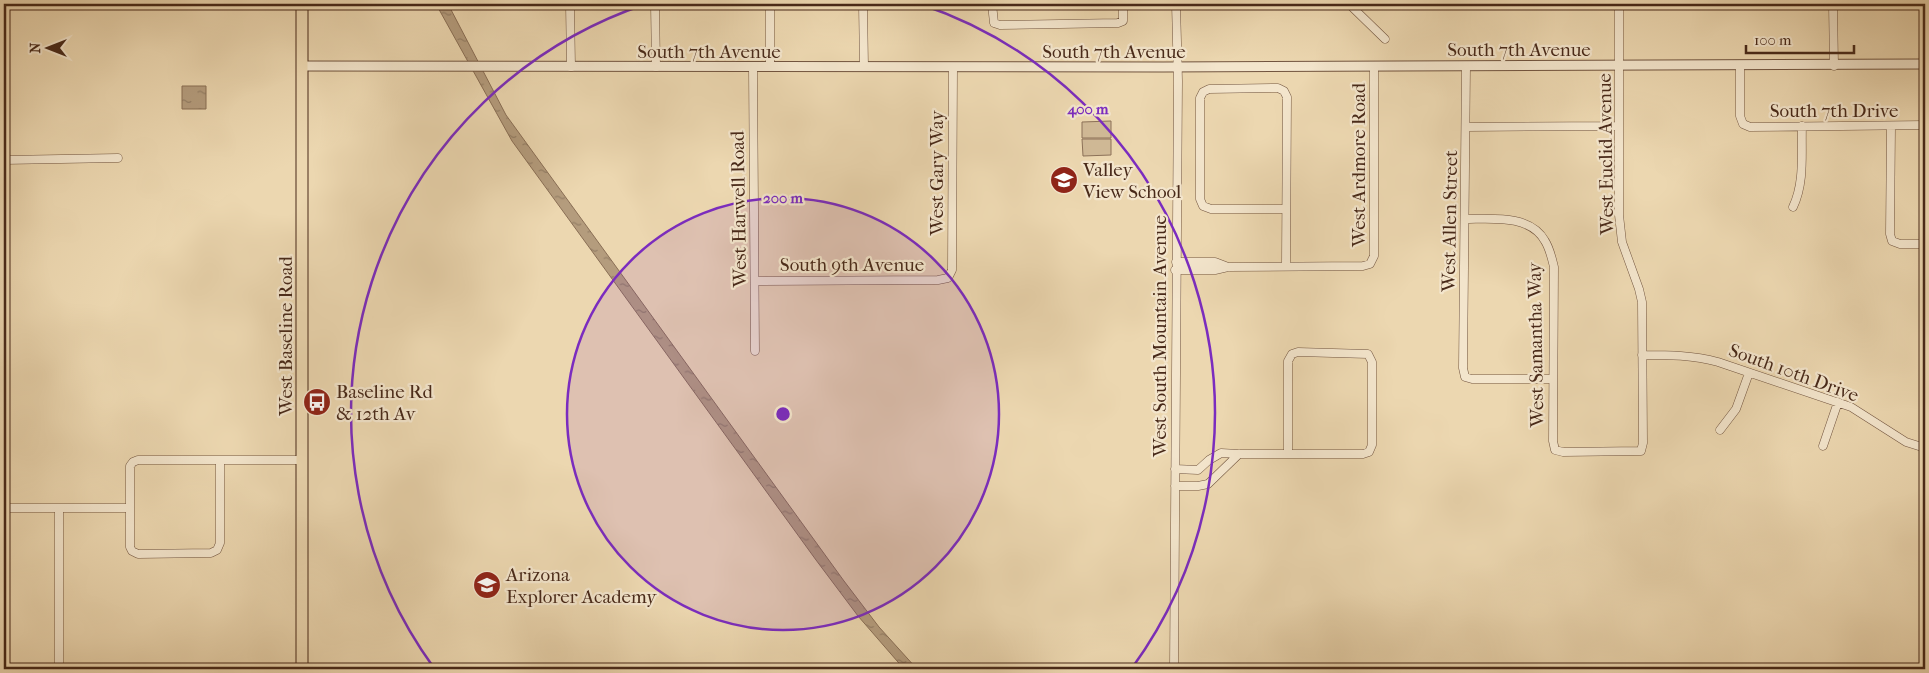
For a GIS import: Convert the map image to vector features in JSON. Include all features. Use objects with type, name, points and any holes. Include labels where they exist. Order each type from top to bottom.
[{"type":"main road","name":"West Baseline Road","points":[[302,4],[302,669]]},
{"type":"street","points":[[570,4],[571,67]]},
{"type":"street","points":[[655,4],[656,67]]},
{"type":"street","points":[[770,4],[770,66]]},
{"type":"street","points":[[864,4],[864,66]]},
{"type":"street","points":[[992,4],[994,22],[1000,25],[1118,23],[1122,21],[1123,4]]},
{"type":"street","name":"West South Mountain Avenue","points":[[1174,669],[1178,67],[1176,4]]},
{"type":"street","points":[[1349,4],[1385,39]]},
{"type":"street","name":"West Euclid Avenue","points":[[1555,450],[1563,452],[1641,451],[1643,443],[1642,302],[1622,242],[1620,230],[1619,4]]},
{"type":"street","points":[[1833,4],[1834,66]]},
{"type":"street","name":"South 7th Avenue","points":[[302,66],[1178,67],[1834,66],[1925,64]]},
{"type":"street","name":"West Ardmore Road","points":[[1286,266],[1363,266],[1370,264],[1374,256],[1374,66]]},
{"type":"street","name":"West Allen Street","points":[[1466,66],[1463,368],[1465,377],[1472,379],[1553,379]]},
{"type":"street","name":"South 7th Drive","points":[[1740,66],[1740,116],[1743,124],[1750,127],[1925,125]]},
{"type":"street","name":"West Harwell Road","points":[[753,67],[755,352]]},
{"type":"street","name":"West Gary Way","points":[[948,278],[952,270],[953,67]]},
{"type":"street","points":[[1176,266],[1207,266],[1215,262],[1228,266],[1286,266],[1287,97],[1284,91],[1278,88],[1209,89],[1203,92],[1200,98],[1200,199],[1203,206],[1211,209],[1286,209]]},
{"type":"street","points":[[1466,126],[1619,126]]},
{"type":"street","points":[[1793,207],[1801,184],[1802,126]]},
{"type":"street","points":[[1891,126],[1890,234],[1892,241],[1900,244],[1925,244]]},
{"type":"street","points":[[4,160],[118,158]]},
{"type":"street","name":"West Samantha Way","points":[[1465,219],[1500,219],[1519,222],[1531,227],[1544,240],[1554,267],[1553,441],[1555,450]]},
{"type":"street","name":"South 9th Avenue","points":[[755,281],[938,280],[948,278]]},
{"type":"street","points":[[1175,470],[1201,469],[1209,460],[1221,453],[1239,454],[1288,454],[1363,454],[1369,452],[1372,445],[1372,362],[1370,356],[1365,353],[1298,352],[1292,354],[1288,361],[1288,454]]},
{"type":"street","name":"South 10th Drive","points":[[1642,355],[1700,357],[1838,402],[1857,410],[1906,442],[1925,448]]},
{"type":"street","points":[[1720,430],[1736,409],[1749,373]]},
{"type":"street","points":[[1823,446],[1838,402]]},
{"type":"street","points":[[1175,486],[1203,486],[1210,482],[1239,454]]},
{"type":"street","points":[[220,460],[220,543],[217,550],[211,553],[138,554],[132,551],[130,546],[130,466],[133,462],[138,460],[220,460],[302,460]]},
{"type":"street","points":[[1201,469],[1210,482]]},
{"type":"street","points":[[4,508],[130,508]]},
{"type":"street","points":[[59,508],[59,669]]},
{"type":"shaded area","points":[[1111,121],[1111,138],[1082,138],[1082,122]]},
{"type":"shaded area","points":[[1082,139],[1111,139],[1111,155],[1083,156]]},
{"type":"water","points":[[436,4],[448,4],[506,115],[844,581],[879,627],[917,669],[904,669],[858,616],[512,141]]},
{"type":"water","points":[[182,86],[206,86],[206,109],[182,109]]},
{"type":"place","name":"Valley View School","points":[[1064,180]]},
{"type":"place","name":"Baseline Rd & 12th Av","points":[[317,402]]},
{"type":"place","name":"Arizona Explorer Academy","points":[[487,585]]}]
